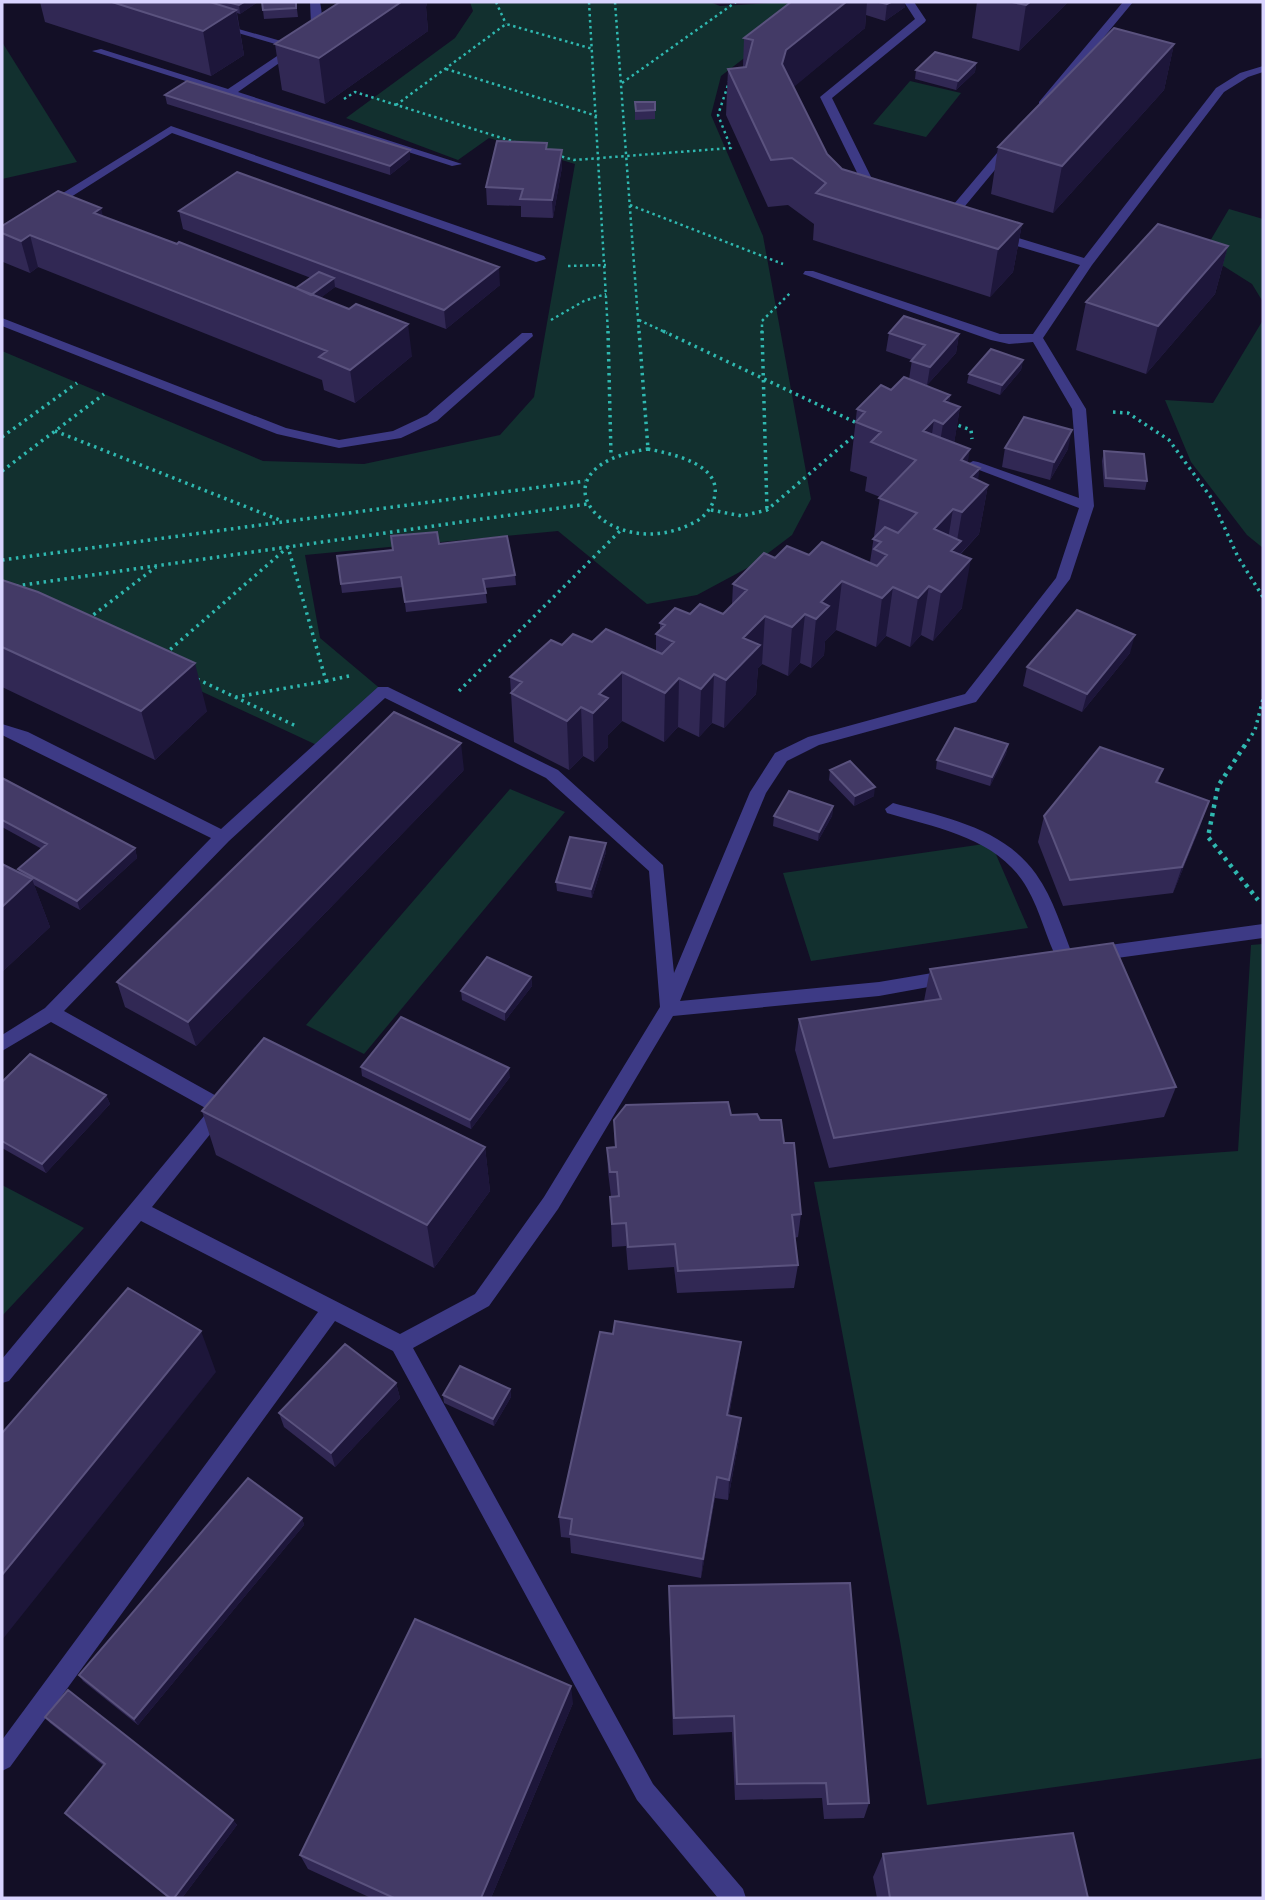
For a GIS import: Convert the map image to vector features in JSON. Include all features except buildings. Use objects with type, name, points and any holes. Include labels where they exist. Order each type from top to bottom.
[{"type":"lane","points":[[231,92],[297,47],[314,31],[318,16],[315,2]]},
{"type":"lane","points":[[884,195],[872,191],[825,97],[921,20],[909,2]]},
{"type":"lane","points":[[1033,116],[1128,2]]},
{"type":"lane","points":[[208,21],[297,47]]},
{"type":"lane","points":[[97,51],[456,164]]},
{"type":"lane","points":[[1037,338],[1087,263],[1220,90],[1244,75],[1263,69]]},
{"type":"lane","points":[[36,214],[171,129],[540,259]]},
{"type":"lane","points":[[947,219],[1016,137]]},
{"type":"lane","points":[[985,232],[1087,263]]},
{"type":"lane","points":[[809,274],[996,337],[1009,340],[1037,338]]},
{"type":"lane","points":[[2,322],[282,431],[339,444],[396,435],[432,418],[527,336]]},
{"type":"lane","points":[[400,1344],[482,1300],[551,1203],[668,1009],[758,792],[781,757],[814,741],[970,698],[1063,579],[1087,506],[1079,409],[1037,338]]},
{"type":"lane","points":[[972,465],[1087,506]]},
{"type":"lane","points":[[2,1044],[51,1013],[223,836],[383,691],[552,774],[657,869],[668,1009]]},
{"type":"lane","points":[[2,729],[22,736],[223,836]]},
{"type":"lane","points":[[893,809],[965,830],[1007,851],[1030,880],[1059,959],[1263,930]]},
{"type":"lane","points":[[668,1009],[879,989],[972,973]]},
{"type":"lane","points":[[2,1374],[222,1108],[51,1013]]},
{"type":"lane","points":[[138,1210],[400,1344],[645,1792],[734,1898]]},
{"type":"lane","points":[[2,1759],[331,1311]]},
{"type":"path","points":[[496,2],[506,24],[593,49]]},
{"type":"path","points":[[589,2],[607,294],[611,455]]},
{"type":"path","points":[[615,2],[648,449]]},
{"type":"path","points":[[621,83],[736,2]]},
{"type":"path","points":[[396,105],[506,24]]},
{"type":"path","points":[[445,69],[597,116]]},
{"type":"path","points":[[548,152],[574,160],[731,148],[718,115],[730,77]]},
{"type":"path","points":[[314,119],[355,92],[523,144]]},
{"type":"path","points":[[630,205],[809,274],[762,321],[767,510]]},
{"type":"path","points":[[527,336],[562,312],[607,294]]},
{"type":"path","points":[[638,319],[865,427],[767,510],[742,516],[711,510]]},
{"type":"path","points":[[2,437],[106,362]]},
{"type":"path","points":[[2,471],[133,373]]},
{"type":"path","points":[[1079,409],[1128,414],[1168,440],[1210,496],[1238,557],[1263,597]]},
{"type":"path","points":[[947,421],[971,430],[972,465]]},
{"type":"path","points":[[55,431],[284,522]]},
{"type":"path","points":[[648,449],[685,456],[703,466],[714,478],[717,495],[711,510],[694,523],[673,530],[644,533],[622,529],[603,521],[587,504],[583,495],[585,481],[595,468],[611,455],[627,450],[648,449]]},
{"type":"path","points":[[2,560],[585,481]]},
{"type":"path","points":[[2,588],[587,504]]},
{"type":"path","points":[[436,715],[622,529]]},
{"type":"path","points":[[158,660],[288,547]]},
{"type":"path","points":[[236,697],[326,681],[288,547]]},
{"type":"path","points":[[78,626],[156,566]]},
{"type":"path","points":[[191,676],[328,741]]},
{"type":"path","points":[[1263,699],[1255,730],[1218,786],[1208,837],[1263,906]]},
{"type":"green space","points":[[470,2],[710,2],[720,6],[790,2],[800,15],[721,76],[711,115],[763,236],[811,499],[792,535],[751,566],[697,595],[647,604],[558,531],[305,555],[320,638],[383,691],[321,747],[24,609],[2,607],[2,351],[263,461],[364,464],[500,435],[534,397],[575,164],[489,138],[458,160],[346,118],[455,38],[473,11]]},
{"type":"green space","points":[[2,42],[77,162],[2,179]]},
{"type":"green space","points":[[910,81],[961,93],[926,137],[873,124]]},
{"type":"green space","points":[[1229,209],[1263,219],[1263,302],[1252,284],[1203,253]]},
{"type":"green space","points":[[1263,320],[1263,548],[1247,535],[1191,462],[1165,400],[1213,403]]},
{"type":"green space","points":[[510,789],[565,812],[364,1054],[306,1025]]},
{"type":"green space","points":[[991,843],[1028,928],[811,961],[783,873]]},
{"type":"green space","points":[[1263,944],[1263,1758],[927,1805],[900,1641],[814,1182],[1238,1151],[1251,945]]},
{"type":"green space","points":[[2,1185],[84,1228],[2,1316]]}]
